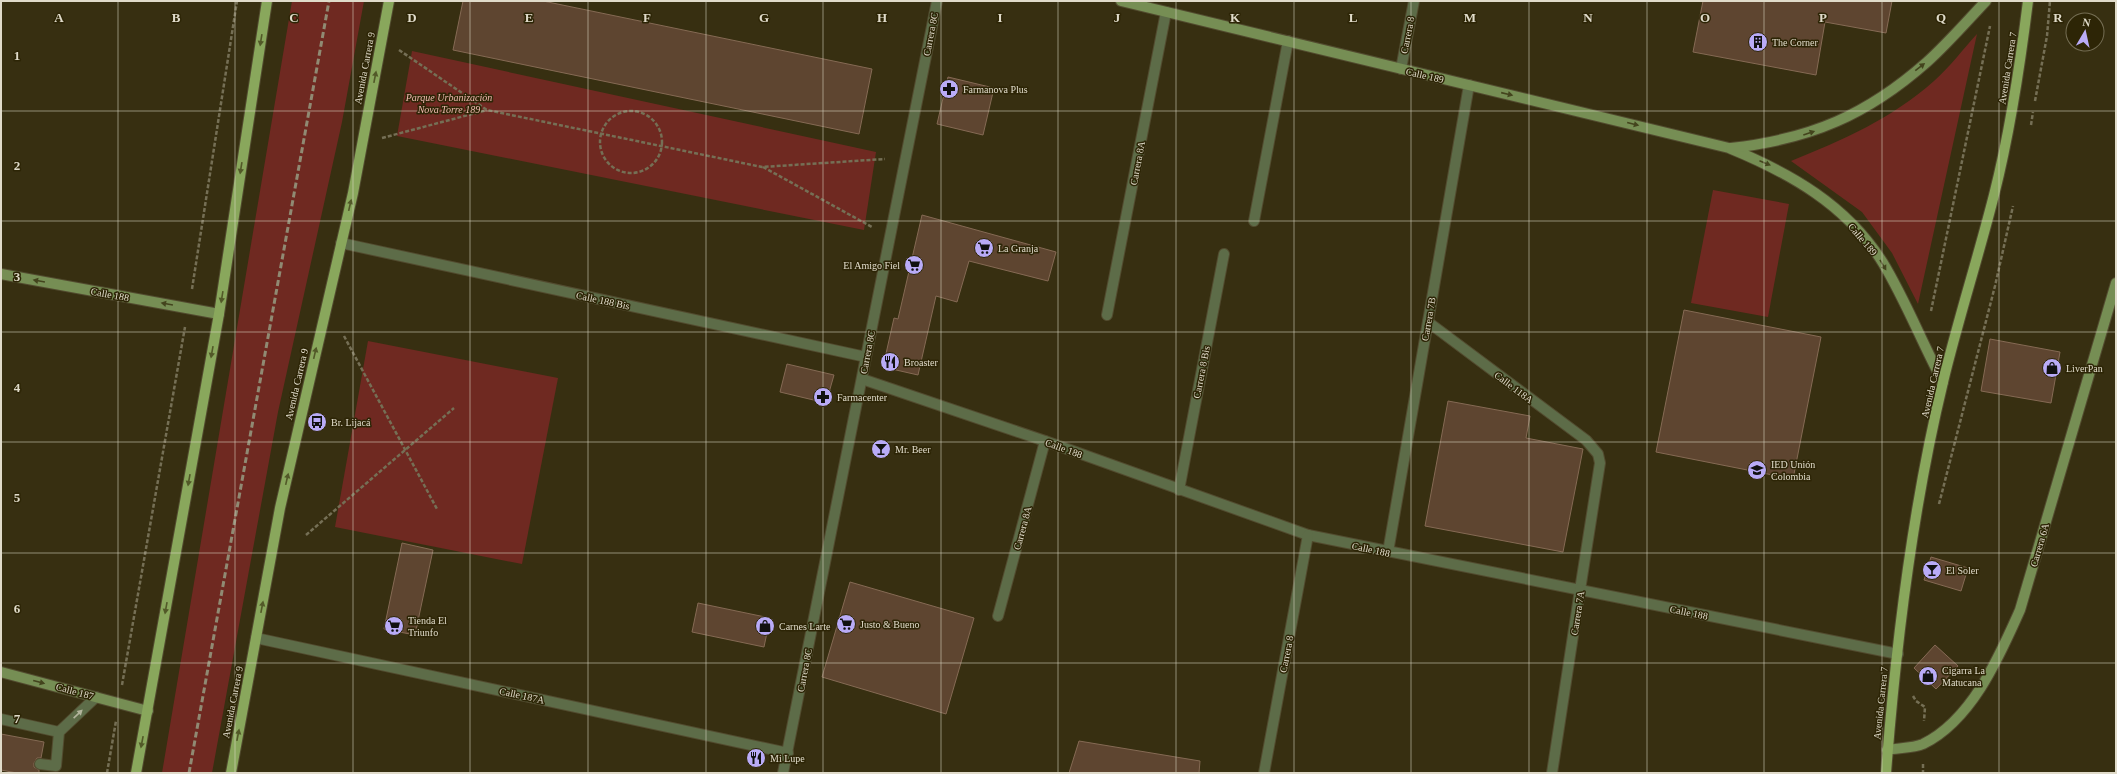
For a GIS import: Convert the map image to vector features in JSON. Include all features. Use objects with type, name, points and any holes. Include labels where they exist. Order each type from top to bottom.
[{"type":"main road","points":[[136,773],[219,314],[267,1]]},
{"type":"main road","name":"Avenida Carrera 9","points":[[231,773],[280,508],[353,193],[389,1]]},
{"type":"main road","name":"Avenida Carrera 7","points":[[1886,773],[1907,570],[1943,382],[1994,194],[2019,75],[2028,1]]},
{"type":"street","name":"Carrera 8C","points":[[783,773],[937,1]]},
{"type":"street","name":"Calle 189","points":[[1121,1],[1729,148],[1773,166],[1800,182],[1830,204],[1859,231],[1882,262],[1901,296],[1943,382]]},
{"type":"street","name":"Carrera 8","points":[[1401,69],[1414,1]]},
{"type":"street","name":"Calle 189","points":[[1729,148],[1774,142],[1807,134],[1846,119],[1878,100],[1927,62],[1986,1]]},
{"type":"street","name":"Carrera 8A","points":[[1107,315],[1166,12]]},
{"type":"street","points":[[1254,221],[1288,41]]},
{"type":"street","name":"Carrera 7B","points":[[1388,552],[1469,85]]},
{"type":"street","name":"Calle 188 Bis","points":[[341,243],[866,357]]},
{"type":"street","name":"Carrera 8 Bis","points":[[1179,490],[1224,254]]},
{"type":"street","name":"Calle 188","points":[[1,274],[219,314]]},
{"type":"street","name":"Carrera 6A","points":[[1888,750],[1922,744],[1946,730],[1981,687],[2003,648],[2020,610],[2116,283]]},
{"type":"street","name":"Calle 118A","points":[[1428,322],[1586,440],[1598,454]]},
{"type":"street","name":"Calle 188","points":[[862,379],[1045,441],[1308,535],[1898,654]]},
{"type":"street","name":"Carrera 8A","points":[[998,616],[1045,441]]},
{"type":"street","name":"Carrera 7A","points":[[1552,773],[1600,463],[1598,454]]},
{"type":"street","name":"Carrera 8","points":[[1264,773],[1308,535]]},
{"type":"street","name":"Calle 187A","points":[[256,638],[788,753]]},
{"type":"street","name":"Calle 187","points":[[1,672],[148,711]]},
{"type":"street","points":[[40,764],[56,766],[59,732],[96,697]]},
{"type":"street","points":[[1,719],[59,732]]},
{"type":"path","points":[[106,773],[188,308],[237,1]]},
{"type":"path","points":[[2030,130],[2047,36],[2050,1]]},
{"type":"path","points":[[1930,316],[1991,22]]},
{"type":"path","points":[[399,50],[488,110],[762,167],[906,158]]},
{"type":"path","points":[[382,138],[488,110]]},
{"type":"path","points":[[628,111],[638,111],[647,115],[655,122],[660,130],[662,146],[657,159],[649,166],[640,171],[630,173],[611,165],[604,157],[600,147],[602,133],[610,119],[618,114],[628,111]]},
{"type":"path","points":[[762,167],[890,237]]},
{"type":"path","points":[[1938,509],[1994,294],[2014,201]]},
{"type":"path","points":[[344,336],[437,509]]},
{"type":"path","points":[[306,535],[454,408]]},
{"type":"path","points":[[1913,694],[1916,701],[1925,707],[1922,744]]},
{"type":"green space","points":[[292,1],[364,1],[342,122],[278,412],[212,773],[162,773]]},
{"type":"green space","points":[[1977,34],[1918,304],[1892,253],[1862,212],[1791,161],[1848,136],[1901,107],[1940,76]]},
{"type":"green space","name":"Parque Urbanización Nova Torre 189","points":[[412,51],[876,152],[864,230],[397,136]]},
{"type":"green space","points":[[1713,190],[1789,204],[1768,317],[1691,303]]},
{"type":"green space","points":[[368,341],[558,378],[522,564],[335,527]]},
{"type":"building","points":[[463,1],[543,1],[872,69],[859,134],[453,50]]},
{"type":"building","name":"The Corner","points":[[1703,1],[1892,1],[1886,33],[1825,22],[1816,75],[1693,52]]},
{"type":"building","points":[[948,77],[994,88],[983,135],[937,124]]},
{"type":"building","points":[[922,215],[1056,252],[1048,281],[969,261],[957,302],[936,296],[918,375],[883,367],[894,318],[898,319]]},
{"type":"building","points":[[1684,310],[1821,337],[1793,479],[1656,452]]},
{"type":"building","points":[[1990,339],[2060,352],[2051,403],[1981,391]]},
{"type":"building","points":[[787,364],[834,375],[826,403],[780,392]]},
{"type":"building","points":[[1448,401],[1530,416],[1526,438],[1583,449],[1563,552],[1425,526]]},
{"type":"building","points":[[402,543],[433,550],[415,635],[384,629]]},
{"type":"building","points":[[1931,557],[1968,568],[1961,591],[1924,580]]},
{"type":"building","points":[[850,582],[974,618],[946,714],[822,677]]},
{"type":"building","points":[[698,603],[770,618],[764,647],[692,632]]},
{"type":"building","points":[[1935,645],[1958,666],[1936,689],[1914,668]]},
{"type":"building","points":[[1,734],[44,742],[41,758],[37,758],[34,763],[34,767],[39,770],[39,773],[17,773],[1,770]]},
{"type":"building","points":[[1079,741],[1200,761],[1199,773],[1069,773]]},
{"type":"railway","points":[[189,773],[329,1]]},
{"type":"place","name":"The Corner","points":[[1758,42]]},
{"type":"place","name":"Farmanova Plus","points":[[949,89]]},
{"type":"place","name":"La Granja","points":[[984,248]]},
{"type":"place","name":"El Amigo Fiel","points":[[914,265]]},
{"type":"place","name":"Broaster","points":[[890,362]]},
{"type":"place","name":"LiverPan","points":[[2052,368]]},
{"type":"place","name":"Farmacenter","points":[[823,397]]},
{"type":"place","name":"Br. Lijacá","points":[[317,422]]},
{"type":"place","name":"Mr. Beer","points":[[881,449]]},
{"type":"place","name":"IED Unión Colombia","points":[[1757,470]]},
{"type":"place","name":"El Soler","points":[[1932,570]]},
{"type":"place","name":"Justo & Bueno","points":[[846,624]]},
{"type":"place","name":"Tienda El Triunfo","points":[[394,626]]},
{"type":"place","name":"Carnes Larte","points":[[765,626]]},
{"type":"place","name":"Cigarra La Matucana","points":[[1928,676]]},
{"type":"place","name":"Mi Lupe","points":[[756,758]]}]
